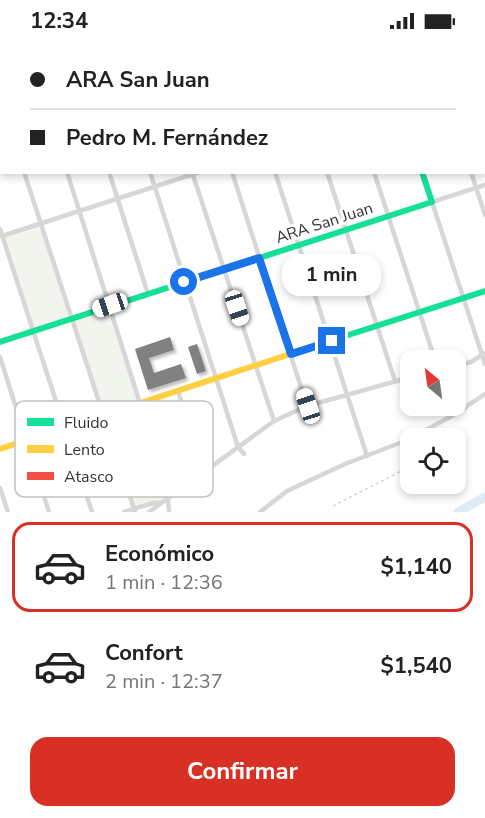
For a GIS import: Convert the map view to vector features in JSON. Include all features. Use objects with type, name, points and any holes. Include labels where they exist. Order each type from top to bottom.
[{"type":"street","points":[[25,174],[98,401]]},
{"type":"street","points":[[68,174],[139,401]]},
{"type":"street","points":[[110,174],[148,294]]},
{"type":"street","points":[[151,174],[238,447],[243,454]]},
{"type":"street","points":[[1,236],[192,174],[274,420]]},
{"type":"street","points":[[233,174],[308,406]]},
{"type":"street","points":[[276,174],[332,341],[367,456]]},
{"type":"street","points":[[328,174],[395,381]]},
{"type":"street","points":[[375,174],[432,350]]},
{"type":"street","points":[[423,174],[463,298],[484,354],[485,363]]},
{"type":"street","points":[[472,174],[485,215]]},
{"type":"street","name":"ARA San Juan","points":[[0,342],[485,185]]},
{"type":"street","points":[[0,229],[55,401]]},
{"type":"street","points":[[146,401],[485,291]]},
{"type":"street","points":[[466,362],[484,354]]},
{"type":"street","points":[[0,357],[15,403]]},
{"type":"street","points":[[213,466],[274,420],[308,406],[400,380]]},
{"type":"street","points":[[178,391],[181,401]]},
{"type":"street","points":[[429,428],[485,394]]},
{"type":"street","points":[[260,512],[287,491],[400,443]]},
{"type":"street","points":[[0,448],[15,444]]},
{"type":"street","points":[[0,488],[8,512]]},
{"type":"street","points":[[44,497],[49,512]]},
{"type":"street","points":[[87,497],[92,512]]},
{"type":"street","points":[[149,512],[169,498]]},
{"type":"street","points":[[169,498],[169,512]]},
{"type":"street","points":[[124,512],[161,503]]},
{"type":"path","points":[[333,506],[400,472]]},
{"type":"shaded area","points":[[40,225],[71,318],[32,331],[3,236]]},
{"type":"shaded area","points":[[110,305],[139,401],[98,401],[71,318]]},
{"type":"shaded area","points":[[130,497],[169,497],[161,503],[134,509]]},
{"type":"building","points":[[170,337],[174,350],[149,358],[154,373],[181,364],[186,378],[148,390],[135,349]]},
{"type":"building","points":[[197,344],[206,371],[197,374],[188,347]]},
{"type":"waterway","points":[[458,512],[485,497]]},
{"type":"traffic: fast","points":[[0,342],[432,202],[423,174]]},
{"type":"traffic: fast","points":[[339,338],[485,291]]},
{"type":"traffic: slow","points":[[147,401],[339,338]]},
{"type":"traffic: slow","points":[[0,449],[15,444]]},
{"type":"route","points":[[184,282],[259,258],[291,354],[332,341]]}]
